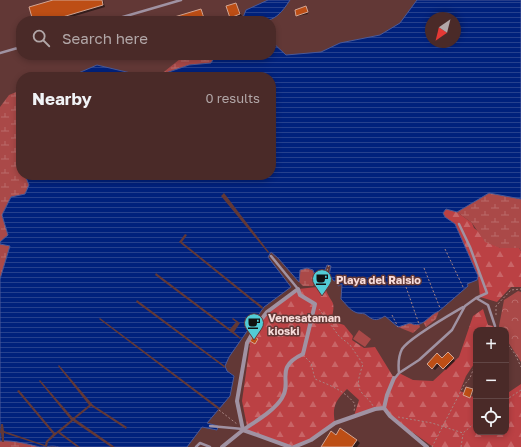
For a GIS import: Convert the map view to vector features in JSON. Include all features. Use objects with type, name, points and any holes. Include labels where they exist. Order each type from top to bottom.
[{"type":"street","points":[[222,447],[278,403],[283,396],[286,368],[295,358],[303,354],[315,304],[300,295],[298,289],[266,312],[247,343],[243,357],[237,401],[243,430]]},
{"type":"street","points":[[394,378],[387,395],[384,408],[390,416],[427,447]]},
{"type":"street","points":[[294,447],[312,440],[335,423],[375,409],[384,408]]},
{"type":"street","points":[[243,430],[290,447]]},
{"type":"lane","points":[[126,16],[181,0]]},
{"type":"lane","points":[[0,53],[16,48]]},
{"type":"lane","points":[[399,373],[398,360],[403,348],[447,316],[487,293],[460,224]]},
{"type":"lane","points":[[271,256],[298,289]]},
{"type":"lane","points":[[476,298],[488,305],[495,326]]},
{"type":"lane","points":[[394,378],[419,360],[452,330],[465,306]]},
{"type":"lane","points":[[210,426],[243,430]]},
{"type":"lane","points":[[196,447],[200,443],[210,447]]},
{"type":"path","points":[[445,250],[464,289]]},
{"type":"path","points":[[324,282],[329,265]]},
{"type":"path","points":[[424,268],[440,308]]},
{"type":"path","points":[[406,288],[419,324]]},
{"type":"path","points":[[496,306],[511,290],[521,289]]},
{"type":"path","points":[[315,304],[339,336],[350,345],[363,364],[359,379],[359,388],[363,394],[371,400],[375,409]]},
{"type":"path","points":[[392,315],[398,327]]},
{"type":"path","points":[[509,346],[515,354],[521,367]]},
{"type":"path","points":[[303,354],[311,363],[315,379],[335,387],[351,399],[354,404],[354,416]]},
{"type":"path","points":[[432,447],[458,395],[470,378],[476,363]]},
{"type":"path","points":[[508,399],[521,390]]},
{"type":"path","points":[[219,410],[243,430]]},
{"type":"path","points":[[390,416],[443,426],[464,433]]},
{"type":"path","points":[[461,447],[464,433],[473,425]]},
{"type":"green space","points":[[179,60],[213,60],[211,63],[189,65],[169,72],[164,72]]},
{"type":"green space","points":[[16,92],[16,180],[28,180],[30,185],[25,194],[11,198],[2,215],[8,235],[0,242],[0,107],[9,95]]},
{"type":"green space","points":[[489,193],[521,199],[521,251],[519,248],[500,248],[485,242],[472,223],[457,212]]},
{"type":"green space","points":[[446,209],[457,212],[472,223],[474,228],[500,248],[519,248],[521,251],[521,287],[511,287],[497,302],[480,297],[478,276],[443,213]]},
{"type":"green space","points":[[0,244],[10,246],[0,279]]},
{"type":"green space","points":[[306,268],[323,275],[321,282],[316,281],[313,286],[303,286],[299,282],[300,270]]},
{"type":"green space","points":[[317,287],[326,290],[333,304],[332,317],[335,322],[344,325],[353,336],[352,340],[364,348],[375,347],[394,378],[399,373],[413,380],[433,381],[459,357],[473,316],[483,309],[488,325],[494,327],[473,327],[473,366],[466,376],[460,391],[473,397],[473,435],[509,435],[509,392],[521,384],[521,447],[433,447],[390,416],[384,408],[354,416],[359,400],[347,389],[335,404],[335,423],[311,440],[294,447],[243,430],[247,426],[242,401],[250,344],[247,343],[267,312],[298,289]]},
{"type":"green space","points":[[518,291],[521,292],[521,362],[509,344],[509,327],[499,327],[504,300]]},
{"type":"green space","points":[[439,311],[436,319],[426,327],[423,322],[433,313]]},
{"type":"green space","points":[[410,323],[415,325],[419,324],[420,327],[413,333],[398,327]]},
{"type":"green space","points":[[359,330],[371,339],[365,347],[353,339]]},
{"type":"green space","points":[[9,440],[30,443],[41,447],[0,447],[0,441]]},
{"type":"shaded area","points":[[268,0],[290,0],[276,16],[244,16],[246,10]]},
{"type":"shaded area","points":[[417,0],[521,0],[521,199],[489,193],[457,212],[446,209],[443,213],[445,217],[455,224],[478,276],[477,280],[467,284],[468,286],[439,311],[422,323],[410,323],[398,327],[385,316],[374,320],[365,314],[356,313],[349,308],[341,299],[342,284],[338,286],[339,280],[334,281],[329,275],[331,266],[327,265],[323,275],[319,273],[315,276],[313,270],[307,268],[300,270],[299,282],[271,252],[268,257],[291,287],[264,307],[229,357],[225,366],[227,371],[234,376],[230,396],[207,423],[218,426],[217,430],[202,427],[187,447],[40,447],[15,442],[0,441],[0,279],[10,246],[0,244],[0,242],[8,235],[2,215],[11,197],[25,194],[29,185],[27,180],[276,180],[276,72],[169,72],[189,65],[211,63],[213,60],[276,60],[276,46],[286,55],[321,52],[340,43],[380,35],[400,23]]},
{"type":"shaded area","points":[[97,65],[127,72],[81,72]]},
{"type":"pier","points":[[224,193],[269,252],[268,253],[221,196]]},
{"type":"pier","points":[[185,234],[187,235],[182,242],[263,307],[262,309],[179,242]]},
{"type":"pier","points":[[156,273],[230,329],[236,322],[232,319],[233,318],[240,323],[234,332],[241,338],[240,339],[155,275]]},
{"type":"pier","points":[[137,300],[225,366],[225,368],[136,302]]},
{"type":"pier","points":[[100,318],[220,408],[219,410],[99,319]]},
{"type":"pier","points":[[59,365],[93,405],[127,427],[126,429],[91,406],[75,419],[115,447],[111,447],[73,421],[60,432],[80,447],[77,447],[58,433],[48,442],[47,447],[4,433],[4,442],[2,442],[0,433],[1,424],[3,424],[4,431],[45,445],[46,441],[53,434],[17,391],[19,390],[55,433],[71,420],[39,381],[40,380],[73,418],[89,405],[58,366]]},
{"type":"building","points":[[53,0],[102,0],[103,5],[66,16],[32,16],[29,7]]},
{"type":"building","points":[[236,3],[240,14],[229,16],[226,6]]},
{"type":"building","points":[[306,6],[308,12],[296,16],[295,10]]},
{"type":"building","points":[[201,9],[203,16],[178,16]]},
{"type":"building","name":"Venesataman kioski","points":[[253,336],[258,339],[255,344],[250,341]]},
{"type":"building","points":[[448,352],[454,358],[443,369],[437,363],[432,369],[427,364],[437,353],[442,358]]},
{"type":"building","points":[[466,387],[473,389],[470,398],[463,395]]},
{"type":"building","points":[[340,428],[357,440],[352,447],[321,447],[331,431],[336,435]]},
{"type":"place","name":"Playa del Raisio","points":[[322,296]]},
{"type":"place","name":"Venesataman kioski","points":[[254,340]]}]
